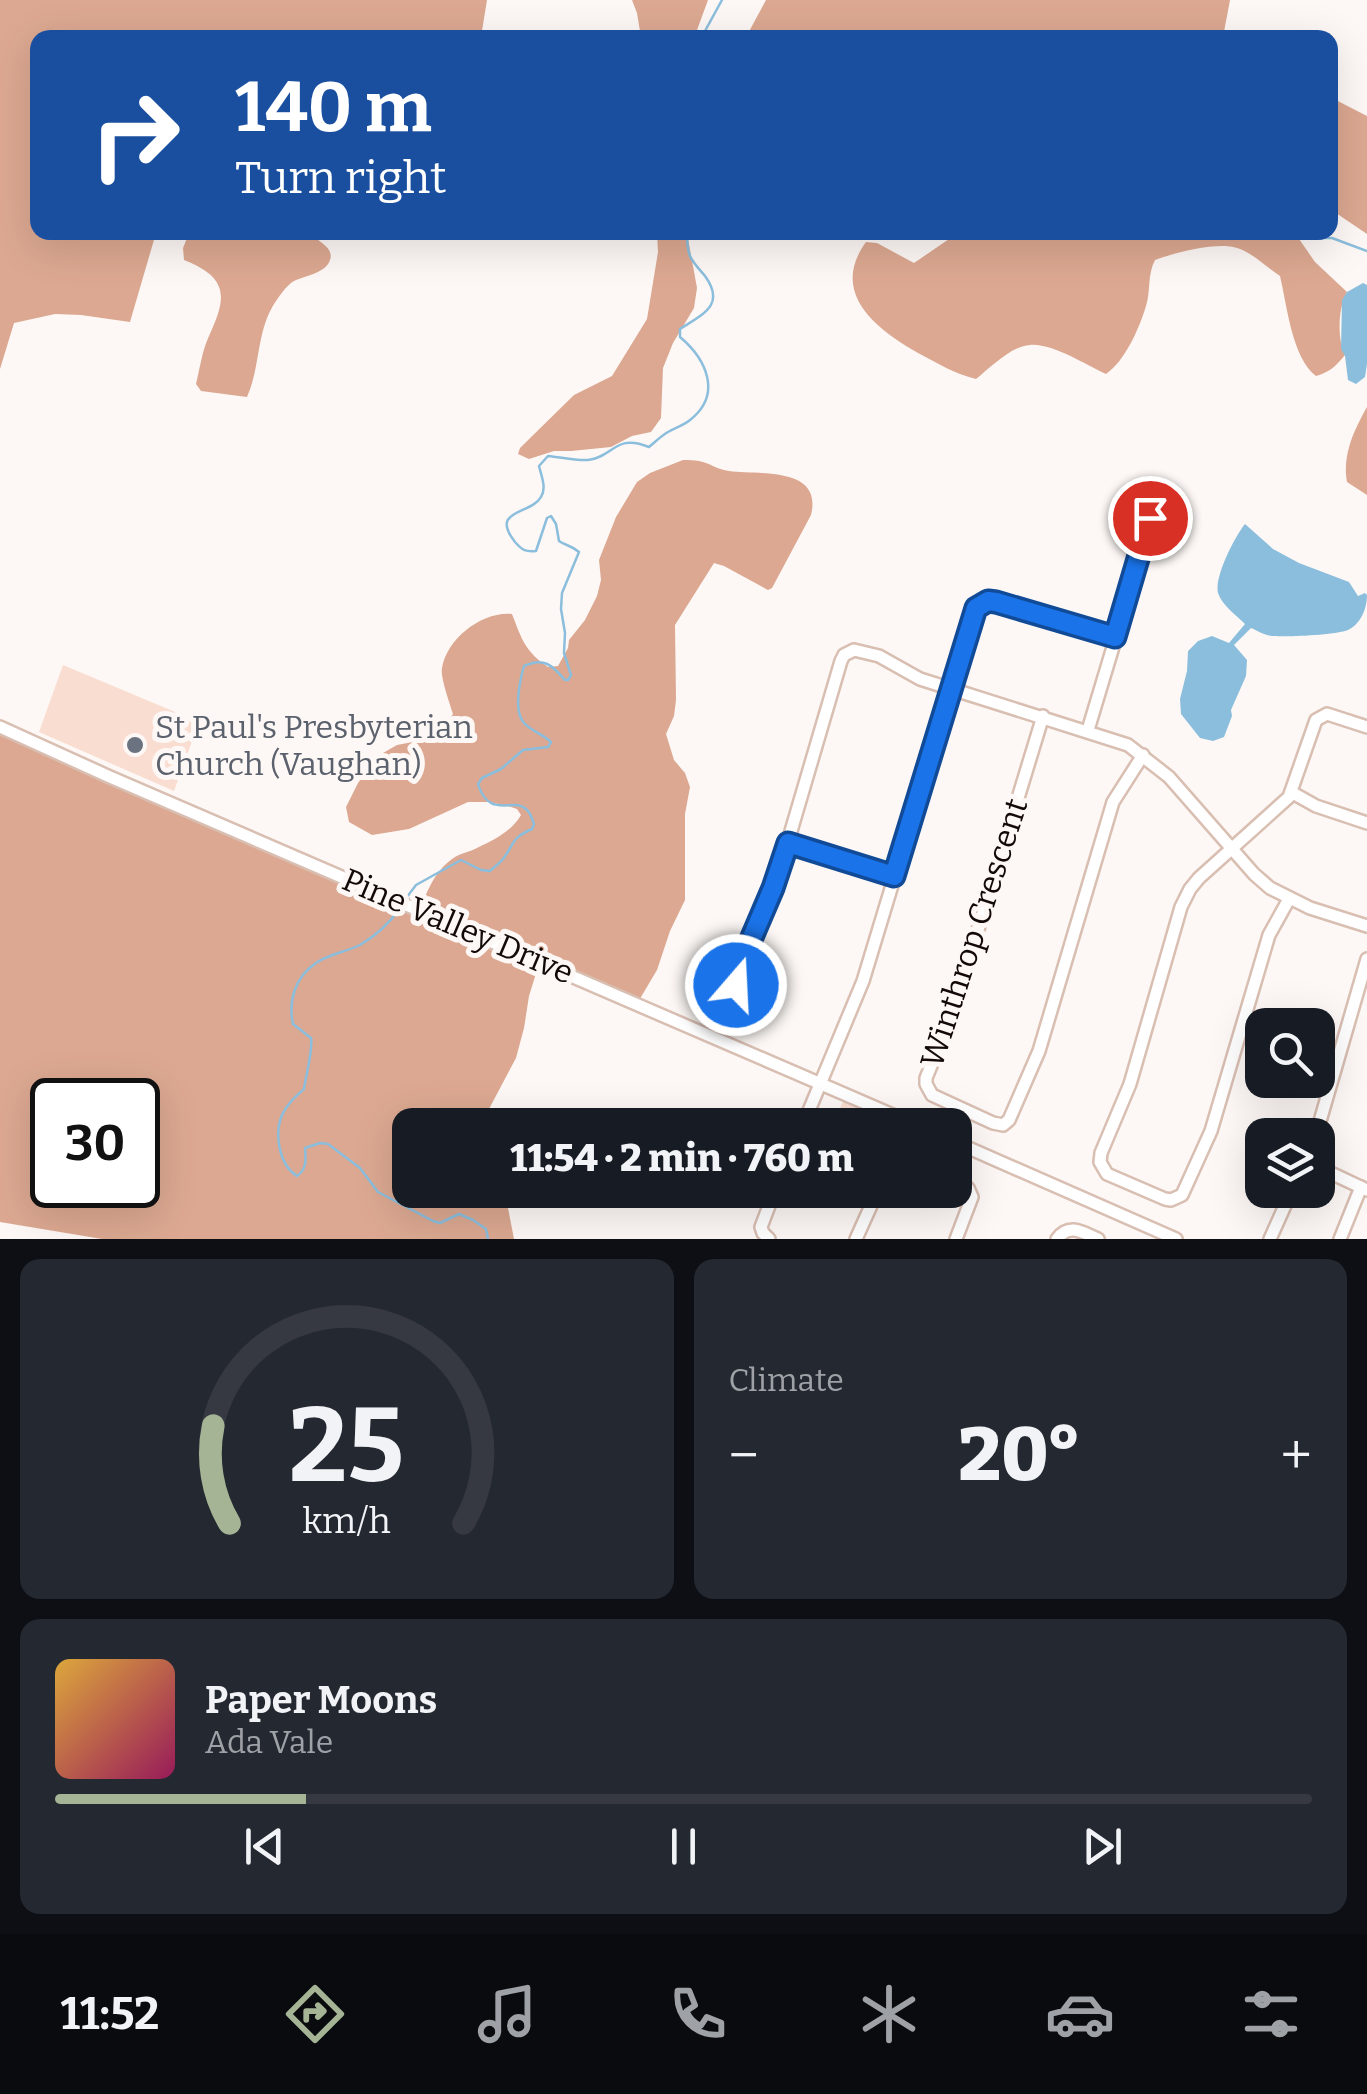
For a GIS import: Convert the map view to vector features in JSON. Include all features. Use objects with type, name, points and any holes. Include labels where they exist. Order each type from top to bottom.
[{"type":"street","points":[[1088,730],[1150,524],[1145,505]]},
{"type":"street","points":[[809,1108],[863,981],[976,608],[988,601],[1115,637]]},
{"type":"street","points":[[738,1000],[738,970],[773,888],[844,655],[854,650],[875,654],[916,678],[1128,744],[1169,777],[1262,881],[1289,899],[1367,926]]},
{"type":"street","points":[[1289,899],[1269,935],[1211,1130],[1182,1195],[1164,1200],[1108,1174],[1100,1162],[1101,1154],[1130,1084],[1181,907],[1199,878],[1292,792],[1316,720],[1327,714],[1367,727]]},
{"type":"street","name":"Winthrop Crescent","points":[[1043,716],[952,1015],[926,1078],[932,1095],[993,1124],[1009,1120],[1036,1059],[1114,802],[1144,755]]},
{"type":"street","name":"Pine Valley Drive","points":[[0,727],[877,1108]]},
{"type":"street","points":[[1292,792],[1316,806],[1367,822]]},
{"type":"street","points":[[788,843],[894,876]]},
{"type":"street","points":[[1321,1118],[1367,959]]},
{"type":"street","points":[[972,1149],[1176,1239]]},
{"type":"street","points":[[1335,1175],[1364,1189],[1340,1239]]},
{"type":"street","points":[[768,1208],[761,1227],[769,1239]]},
{"type":"street","points":[[856,1239],[870,1208]]},
{"type":"street","points":[[956,1239],[968,1208]]},
{"type":"street","points":[[1270,1239],[1284,1208]]},
{"type":"street","points":[[1057,1239],[1071,1228],[1098,1239]]},
{"type":"shaded area","points":[[0,0],[487,0],[482,30],[30,30],[30,240],[154,240],[130,322],[55,314],[14,323],[0,369]]},
{"type":"shaded area","points":[[632,0],[708,0],[697,30],[640,30]]},
{"type":"shaded area","points":[[766,0],[1230,0],[1224,30],[750,30]]},
{"type":"shaded area","points":[[1338,101],[1367,116],[1367,234],[1338,214]]},
{"type":"shaded area","points":[[186,240],[317,240],[330,251],[327,265],[291,283],[276,301],[265,324],[247,397],[201,391],[196,384],[221,300],[216,282],[184,260]]},
{"type":"shaded area","points":[[657,240],[688,240],[697,288],[694,308],[663,368],[661,418],[651,432],[611,447],[554,451],[529,459],[518,454],[574,395],[612,376],[647,319]]},
{"type":"shaded area","points":[[948,240],[1300,240],[1315,262],[1347,292],[1340,324],[1345,355],[1316,376],[1296,344],[1280,276],[1246,252],[1215,246],[1155,260],[1139,324],[1125,353],[1106,374],[1058,351],[1030,345],[1008,353],[976,379],[918,353],[887,333],[862,308],[853,277],[856,260],[866,242],[877,243],[914,263]]},
{"type":"shaded area","points":[[1367,407],[1367,495],[1347,482],[1346,462],[1350,443]]},
{"type":"shaded area","points":[[683,460],[725,470],[786,476],[807,488],[812,499],[811,515],[772,588],[768,590],[714,563],[675,625],[676,700],[666,734],[674,760],[690,787],[685,814],[685,900],[657,970],[638,1002],[542,954],[516,1058],[490,1108],[392,1108],[392,1208],[508,1208],[514,1239],[102,1239],[0,1222],[0,735],[417,917],[431,884],[447,863],[502,834],[521,815],[508,806],[468,802],[409,829],[372,835],[349,822],[346,807],[358,783],[376,757],[397,745],[438,737],[453,714],[442,678],[445,657],[459,637],[478,622],[512,614],[529,650],[548,667],[558,666],[569,640],[597,596],[601,580],[599,560],[616,517],[637,482]]},
{"type":"shaded area","points":[[63,665],[199,722],[174,791],[39,732]]},
{"type":"shaded area","points":[[843,1101],[860,1108],[840,1108]]},
{"type":"water","points":[[1363,283],[1367,285],[1367,364],[1365,377],[1356,384],[1348,380],[1341,349],[1342,300],[1347,292]]},
{"type":"water","points":[[1245,524],[1273,549],[1349,582],[1358,596],[1367,595],[1367,600],[1360,620],[1342,632],[1274,636],[1251,628],[1234,645],[1247,660],[1246,676],[1224,737],[1213,741],[1200,738],[1181,714],[1180,699],[1188,651],[1198,641],[1212,636],[1229,643],[1245,624],[1223,602],[1218,586],[1226,557]]},
{"type":"waterway","points":[[706,30],[722,0]]},
{"type":"waterway","points":[[407,897],[416,885],[461,860],[490,871],[517,838],[532,829],[534,824],[526,809],[495,805],[483,795],[478,784],[523,750],[548,747],[551,742],[521,718],[519,687],[524,666],[531,663],[547,664],[565,680],[571,675],[564,653],[562,593],[579,552],[559,541],[551,516],[536,551],[520,547],[507,524],[514,514],[541,497],[544,486],[539,466],[548,456],[588,460],[622,444],[649,447],[700,410],[706,399],[707,377],[697,356],[680,337],[680,329],[709,308],[713,294],[690,256],[688,240]]},
{"type":"waterway","points":[[1337,240],[1367,251]]},
{"type":"waterway","points":[[400,908],[372,937],[316,963],[298,982],[293,998],[293,1024],[311,1038],[311,1049],[304,1089],[282,1115],[278,1131],[280,1148],[286,1164],[297,1176],[304,1167],[305,1148],[328,1144],[360,1168],[378,1192],[440,1223],[459,1214],[486,1229],[488,1239]]},
{"type":"place","name":"St Paul's Presbyterian Church (Vaughan)","points":[[135,745]]},
{"type":"route","points":[[736,985],[738,970],[788,843],[894,876],[976,608],[981,603],[996,602],[1115,637],[1150,518]]}]
